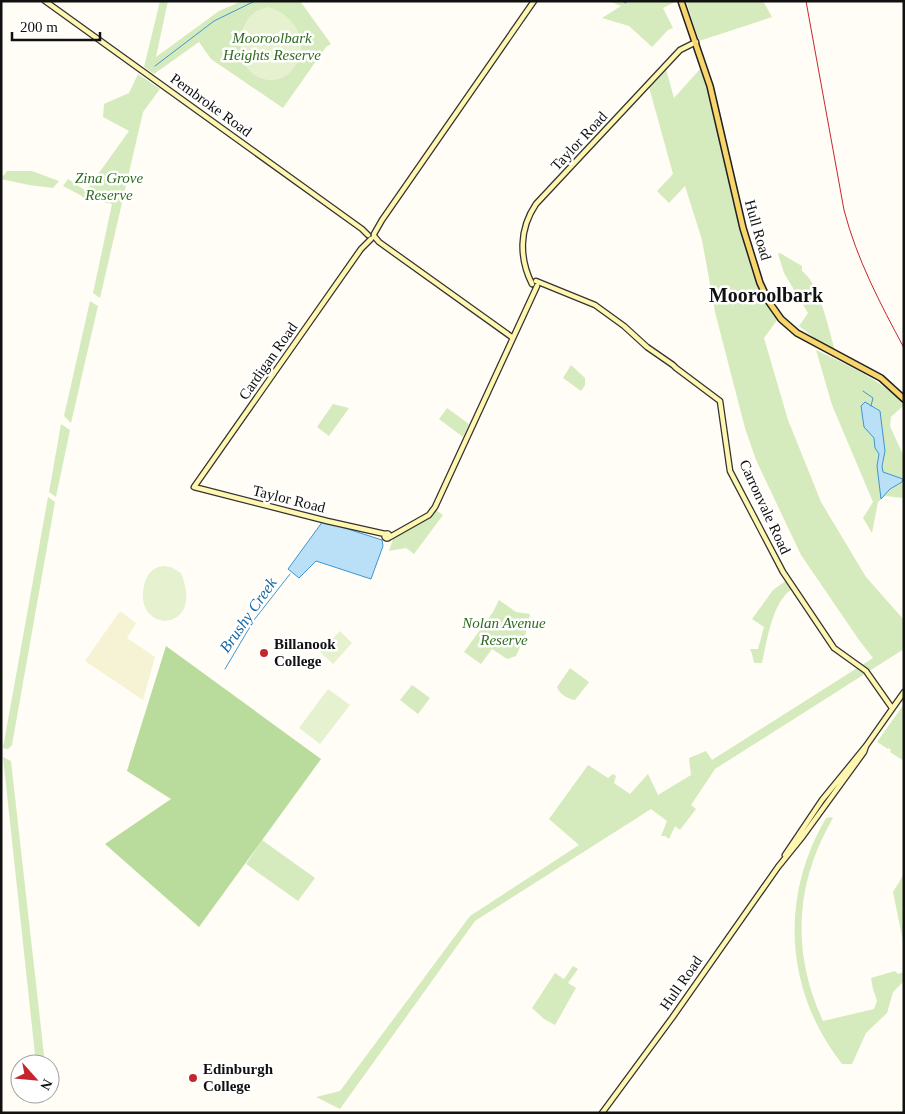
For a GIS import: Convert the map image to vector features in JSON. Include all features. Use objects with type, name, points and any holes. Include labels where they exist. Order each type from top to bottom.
[{"type":"main road","name":"Hull Road","points":[[681,1],[710,86],[743,228],[760,283],[769,302],[778,315],[797,333],[880,378],[904,399]]},
{"type":"street","name":"Pembroke Road","points":[[45,1],[513,338]]},
{"type":"street","name":"Cardigan Road","points":[[194,487],[534,1]]},
{"type":"street","name":"Taylor Road","points":[[194,487],[387,536],[429,515],[435,507],[536,284],[529,278],[526,270],[522,245],[526,222],[533,209],[680,50],[696,42]]},
{"type":"street","name":"Carronvale Road","points":[[536,284],[595,305],[624,326],[647,348],[673,365],[720,401],[730,470],[783,572],[834,648],[866,671],[892,708]]},
{"type":"street","name":"Hull Road","points":[[602,1113],[778,868],[804,825],[866,746],[904,692]]},
{"type":"shaded area","points":[[120,611],[136,623],[127,638],[155,657],[143,700],[85,661]]},
{"type":"green space","name":"Mooroolbark Heights Reserve","points":[[160,1],[168,1],[156,57],[219,11],[242,1],[300,1],[331,44],[326,47],[283,108],[211,59],[199,42],[154,74],[144,67]]},
{"type":"green space","points":[[609,1],[677,1],[663,8],[673,28],[668,30],[652,47],[629,26],[602,18],[621,6]]},
{"type":"green space","points":[[686,1],[763,1],[772,17],[699,41]]},
{"type":"green space","points":[[268,7],[277,10],[291,21],[300,36],[301,45],[297,63],[292,70],[286,76],[272,80],[257,77],[251,72],[242,59],[240,45],[245,23],[249,17],[257,11]]},
{"type":"green space","points":[[701,68],[746,246],[762,294],[778,319],[764,338],[788,420],[821,502],[866,577],[904,620],[904,649],[715,769],[691,805],[696,809],[680,830],[675,826],[669,839],[661,836],[667,821],[651,809],[475,921],[340,1109],[316,1097],[340,1091],[470,916],[579,845],[549,819],[588,765],[608,778],[613,774],[616,776],[614,783],[630,794],[648,774],[658,795],[691,775],[689,758],[706,751],[712,760],[873,658],[801,555],[756,460],[745,428],[715,312],[702,240],[685,186],[669,203],[657,191],[673,174],[649,87],[666,69],[674,98]]},
{"type":"green space","name":"Zina Grove Reserve","points":[[138,74],[160,89],[143,112],[100,298],[93,293],[112,204],[82,197],[63,186],[68,179],[86,191],[129,131],[103,117],[104,104],[129,93]]},
{"type":"green space","points":[[7,171],[32,171],[59,181],[53,188],[1,179]]},
{"type":"green space","points":[[780,253],[802,266],[802,271],[814,286],[823,307],[835,350],[817,340],[799,326],[808,313],[784,273],[778,254]]},
{"type":"green space","points":[[90,301],[98,306],[71,423],[64,416]]},
{"type":"green space","points":[[816,350],[874,380],[904,405],[891,417],[890,426],[904,457],[904,498],[885,496],[878,502],[872,533],[863,518],[873,502],[832,405]]},
{"type":"green space","points":[[571,365],[585,378],[585,385],[581,391],[563,378]]},
{"type":"green space","points":[[333,404],[349,408],[329,436],[317,427]]},
{"type":"green space","points":[[447,408],[469,424],[463,437],[439,419]]},
{"type":"green space","points":[[61,424],[70,430],[56,497],[49,492]]},
{"type":"green space","points":[[48,497],[55,502],[12,745],[8,749],[3,748]]},
{"type":"green space","points":[[436,510],[443,515],[414,554],[406,548],[389,551],[393,539],[424,520]]},
{"type":"green space","points":[[164,566],[171,567],[181,573],[186,594],[184,608],[177,617],[167,621],[156,619],[148,611],[143,599],[145,582],[148,575],[154,569]]},
{"type":"green space","points":[[787,580],[792,589],[785,595],[775,612],[768,633],[762,663],[754,663],[750,649],[758,649],[764,627],[752,619],[773,590]]},
{"type":"green space","name":"Nolan Avenue Reserve","points":[[499,600],[516,612],[530,614],[525,636],[516,656],[507,659],[492,649],[481,664],[464,652],[493,612]]},
{"type":"green space","points":[[340,631],[352,643],[333,664],[320,652]]},
{"type":"green space","points":[[166,646],[321,759],[199,927],[105,844],[171,799],[127,771]]},
{"type":"green space","points":[[570,668],[589,682],[575,700],[564,696],[557,687]]},
{"type":"green space","points":[[412,685],[430,698],[418,714],[400,700]]},
{"type":"green space","points":[[328,689],[350,705],[320,744],[299,728]]},
{"type":"green space","points":[[904,704],[904,761],[890,752],[889,748],[877,742]]},
{"type":"green space","points":[[3,757],[11,761],[44,1054],[35,1054]]},
{"type":"green space","points":[[826,818],[833,818],[820,843],[811,867],[802,918],[802,944],[806,969],[823,1021],[874,1009],[877,1001],[871,978],[895,971],[898,974],[904,972],[904,981],[893,992],[887,1013],[866,1033],[852,1064],[842,1064],[823,1036],[809,1006],[799,975],[795,944],[795,912],[801,880],[811,849]]},
{"type":"green space","points":[[262,840],[315,878],[298,901],[246,864]]},
{"type":"green space","points":[[904,874],[904,946],[893,892]]},
{"type":"green space","points":[[573,966],[578,969],[568,983],[576,988],[555,1025],[544,1019],[532,1008],[555,973],[564,979]]},
{"type":"water","points":[[865,402],[880,411],[885,451],[882,466],[883,472],[903,479],[902,482],[890,489],[881,499],[877,466],[879,454],[875,448],[874,438],[864,427],[861,406]]},
{"type":"water","points":[[323,521],[382,540],[383,546],[371,579],[316,561],[299,578],[288,569]]},
{"type":"waterway","name":"Brushy Creek","points":[[155,66],[214,21],[255,1]]},
{"type":"waterway","name":"Brushy Creek","points":[[622,1],[626,3]]},
{"type":"waterway","points":[[863,391],[873,398],[871,406]]},
{"type":"waterway","name":"Brushy Creek","points":[[225,669],[254,620],[290,574]]},
{"type":"railway","points":[[806,1],[844,210],[849,228],[862,264],[904,348]]},
{"type":"place","name":"Billanook College","points":[[264,653]]},
{"type":"place","name":"Edinburgh College","points":[[193,1078]]},
{"type":"district","name":"Mooroolbark","points":[[766,295]]}]
